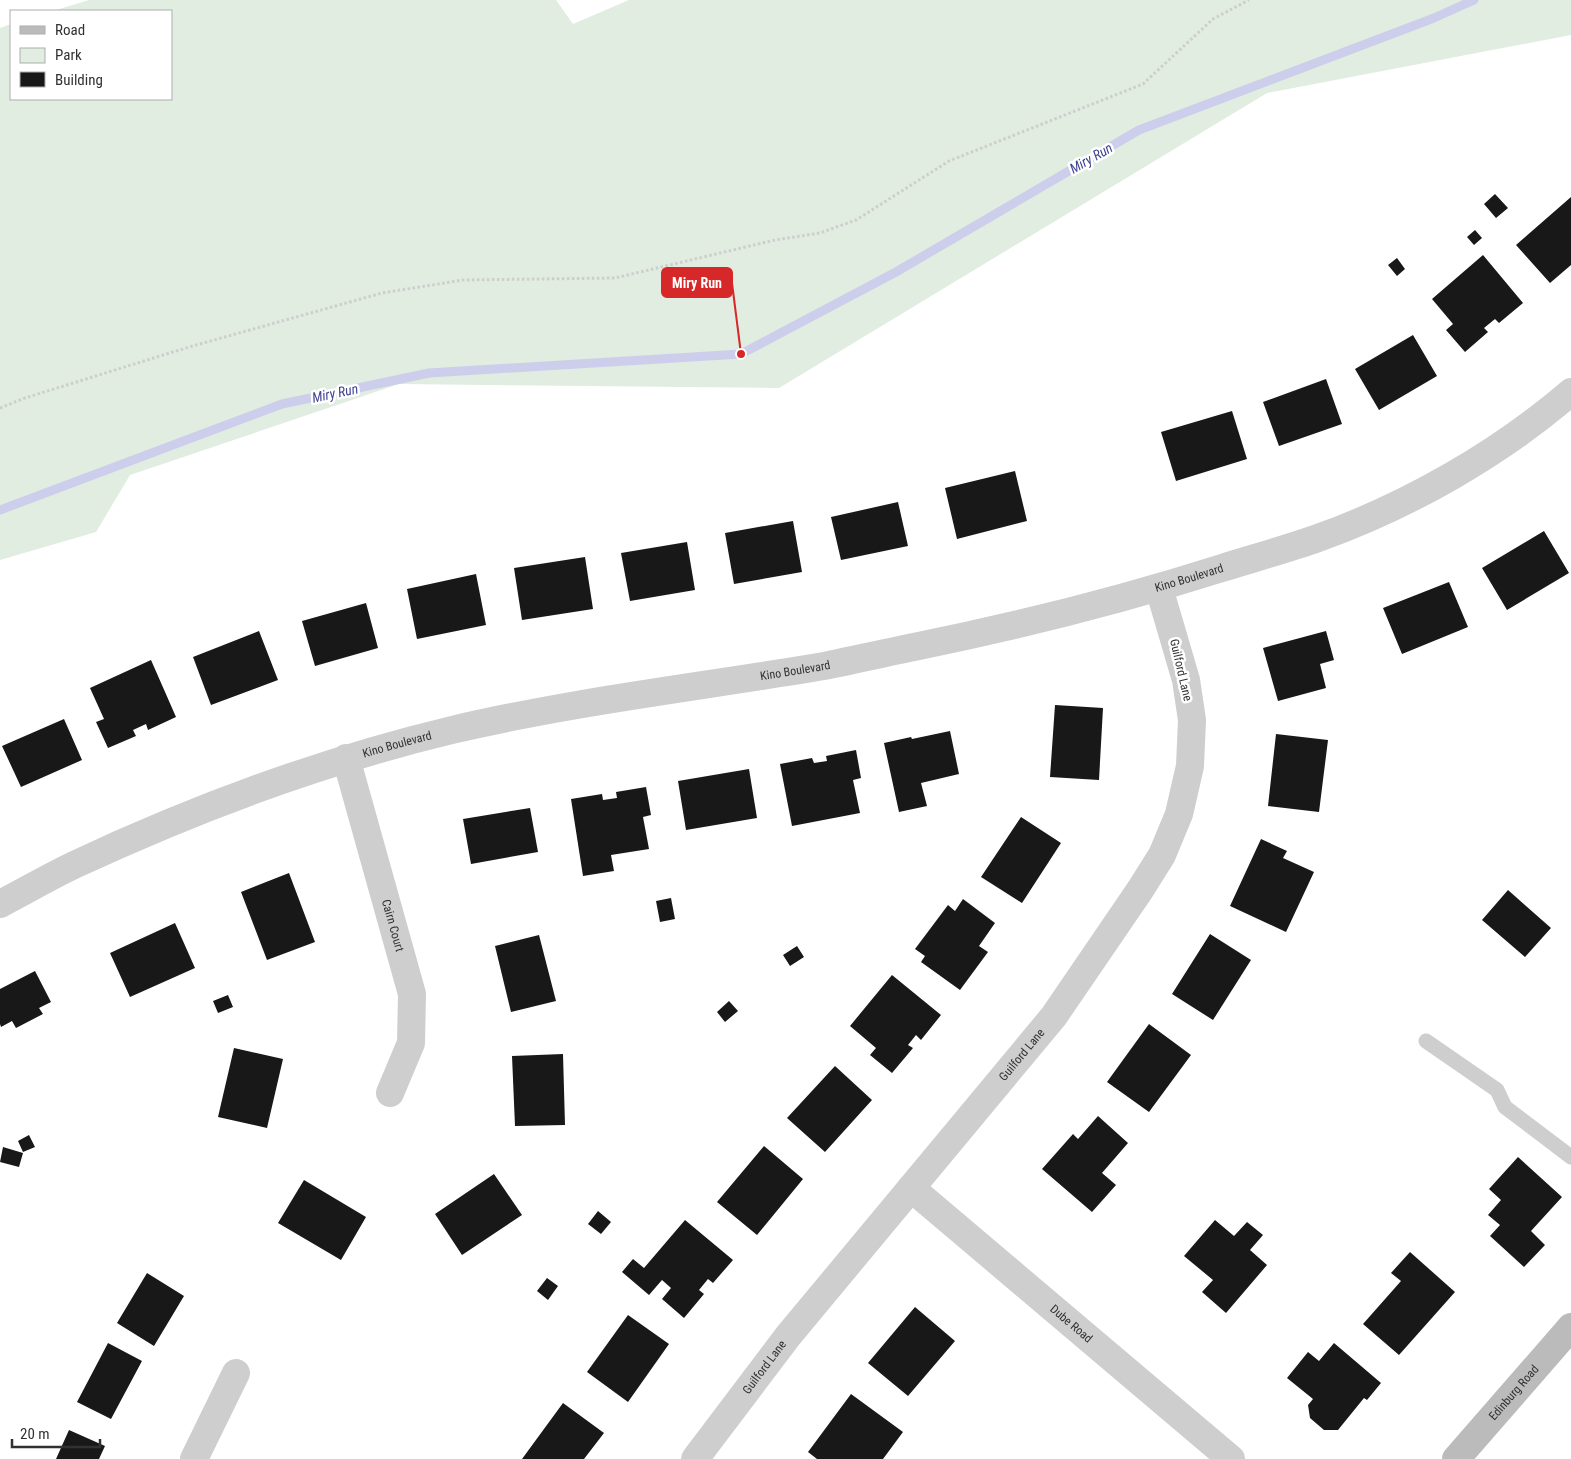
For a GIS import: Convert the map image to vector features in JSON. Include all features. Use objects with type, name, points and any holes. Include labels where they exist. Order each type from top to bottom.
[{"type":"main road","name":"Edinburg Road","points":[[1456,1459],[1571,1327]]},
{"type":"street","name":"Kino Boulevard","points":[[0,904],[71,866],[185,815],[346,758],[452,730],[541,712],[828,665],[988,632],[1159,588],[1321,537],[1400,504],[1476,462],[1546,413],[1571,392]]},
{"type":"street","name":"Guilford Lane","points":[[695,1459],[788,1336],[1054,1016],[1162,856],[1180,814],[1190,766],[1192,720],[1186,680],[1159,588]]},
{"type":"street","name":"Cairn Court","points":[[346,758],[412,994],[411,1043],[390,1093]]},
{"type":"street","name":"Dube Road","points":[[911,1188],[1231,1459]]},
{"type":"street","points":[[194,1459],[236,1373]]},
{"type":"lane","points":[[1426,1041],[1498,1090],[1505,1107],[1571,1157]]},
{"type":"path","points":[[0,408],[25,398],[189,347],[382,293],[463,280],[615,278],[775,240],[820,233],[856,220],[949,161],[1143,84],[1212,20],[1249,0]]},
{"type":"green space","points":[[89,0],[556,0],[573,24],[629,0],[1571,0],[1571,35],[1267,93],[779,388],[399,384],[130,475],[96,532],[0,560],[0,28],[10,24],[10,100],[172,100],[172,10],[56,10]]},
{"type":"building","points":[[1495,194],[1508,208],[1496,218],[1484,204]]},
{"type":"building","points":[[1571,197],[1571,265],[1550,283],[1516,245]]},
{"type":"building","points":[[1475,230],[1482,238],[1474,245],[1467,237]]},
{"type":"building","points":[[1483,255],[1523,303],[1499,323],[1495,319],[1484,328],[1488,332],[1465,352],[1446,330],[1453,324],[1432,299]]},
{"type":"building","points":[[1397,258],[1405,269],[1397,276],[1388,265]]},
{"type":"building","points":[[1413,335],[1437,376],[1379,410],[1355,369]]},
{"type":"building","points":[[1326,379],[1342,424],[1279,446],[1263,402]]},
{"type":"building","points":[[1232,411],[1247,459],[1176,481],[1161,432]]},
{"type":"building","points":[[1015,471],[1027,521],[957,539],[945,488]]},
{"type":"building","points":[[898,502],[908,546],[841,560],[831,517]]},
{"type":"building","points":[[793,521],[802,572],[734,584],[725,533]]},
{"type":"building","points":[[1544,531],[1569,573],[1507,610],[1482,568]]},
{"type":"building","points":[[687,542],[695,590],[630,601],[621,553]]},
{"type":"building","points":[[585,557],[593,609],[522,620],[514,568]]},
{"type":"building","points":[[476,574],[486,625],[417,639],[407,589]]},
{"type":"building","points":[[1449,582],[1468,627],[1402,654],[1383,608]]},
{"type":"building","points":[[366,603],[378,648],[315,666],[302,621]]},
{"type":"building","points":[[259,631],[278,680],[211,705],[193,657]]},
{"type":"building","points":[[1326,631],[1334,660],[1320,664],[1326,688],[1278,701],[1263,648]]},
{"type":"building","points":[[151,660],[176,717],[148,730],[146,724],[133,730],[136,736],[108,748],[96,722],[104,719],[90,688]]},
{"type":"building","points":[[1055,705],[1103,708],[1099,780],[1050,777]]},
{"type":"building","points":[[64,719],[82,760],[21,787],[2,746]]},
{"type":"building","points":[[950,731],[959,774],[921,783],[927,806],[899,812],[884,743]]},
{"type":"building","points":[[1276,734],[1328,740],[1319,812],[1268,806]]},
{"type":"building","points":[[856,750],[861,778],[853,780],[860,813],[792,826],[780,764],[812,758],[814,763],[827,761],[826,756]]},
{"type":"building","points":[[749,769],[757,818],[686,830],[678,781]]},
{"type":"building","points":[[646,787],[651,815],[643,817],[649,849],[611,855],[614,871],[583,876],[571,799],[602,794],[603,800],[617,798],[616,792]]},
{"type":"building","points":[[530,808],[538,852],[471,864],[463,819]]},
{"type":"building","points":[[1021,817],[1061,843],[1022,903],[981,877]]},
{"type":"building","points":[[1261,839],[1287,851],[1283,858],[1314,872],[1286,932],[1230,906]]},
{"type":"building","points":[[289,873],[315,942],[267,960],[241,892]]},
{"type":"building","points":[[1508,890],[1551,928],[1525,957],[1482,920]]},
{"type":"building","points":[[671,898],[675,919],[660,922],[656,901]]},
{"type":"building","points":[[963,899],[995,923],[979,946],[988,952],[960,990],[921,962],[925,956],[915,949],[948,905],[955,911]]},
{"type":"building","points":[[175,923],[195,968],[130,997],[110,953]]},
{"type":"building","points":[[1210,934],[1251,960],[1213,1020],[1172,994]]},
{"type":"building","points":[[539,935],[556,1001],[511,1012],[495,946]]},
{"type":"building","points":[[797,946],[804,957],[790,966],[783,955]]},
{"type":"building","points":[[35,971],[51,1002],[39,1008],[43,1014],[16,1028],[12,1021],[1,1027],[0,989]]},
{"type":"building","points":[[892,975],[941,1015],[921,1040],[916,1035],[908,1045],[913,1048],[892,1073],[870,1055],[876,1048],[850,1026]]},
{"type":"building","points":[[228,995],[233,1007],[218,1013],[213,1001]]},
{"type":"building","points":[[729,1001],[738,1011],[725,1022],[717,1012]]},
{"type":"building","points":[[1149,1024],[1191,1055],[1149,1112],[1107,1082]]},
{"type":"building","points":[[234,1048],[283,1059],[267,1128],[218,1117]]},
{"type":"building","points":[[563,1054],[565,1125],[515,1126],[512,1056]]},
{"type":"building","points":[[835,1066],[872,1100],[825,1152],[787,1118]]},
{"type":"building","points":[[1098,1116],[1128,1143],[1102,1173],[1116,1185],[1092,1212],[1042,1169],[1073,1134],[1078,1139]]},
{"type":"building","points":[[29,1135],[35,1147],[23,1152],[18,1141]]},
{"type":"building","points":[[764,1146],[803,1179],[757,1235],[717,1202]]},
{"type":"building","points":[[3,1147],[23,1153],[19,1167],[0,1162]]},
{"type":"building","points":[[1518,1157],[1562,1197],[1531,1231],[1545,1245],[1524,1267],[1490,1236],[1500,1225],[1488,1215],[1501,1200],[1489,1189]]},
{"type":"building","points":[[494,1174],[522,1215],[462,1255],[435,1214]]},
{"type":"building","points":[[304,1180],[366,1217],[341,1260],[278,1223]]},
{"type":"building","points":[[598,1211],[611,1222],[601,1234],[588,1224]]},
{"type":"building","points":[[685,1220],[733,1260],[713,1283],[708,1279],[699,1290],[704,1294],[684,1318],[662,1299],[671,1288],[662,1280],[649,1295],[622,1272],[633,1259],[644,1268]]},
{"type":"building","points":[[1215,1220],[1234,1236],[1247,1222],[1263,1235],[1250,1250],[1267,1265],[1226,1313],[1202,1292],[1213,1280],[1184,1256]]},
{"type":"building","points":[[1410,1252],[1455,1292],[1399,1355],[1363,1324],[1401,1281],[1391,1273]]},
{"type":"building","points":[[147,1273],[184,1296],[154,1346],[117,1323]]},
{"type":"building","points":[[547,1278],[558,1286],[548,1300],[537,1291]]},
{"type":"building","points":[[915,1307],[955,1341],[908,1396],[868,1363]]},
{"type":"building","points":[[628,1315],[669,1344],[628,1402],[587,1372]]},
{"type":"building","points":[[108,1343],[142,1361],[111,1419],[77,1402]]},
{"type":"building","points":[[1334,1343],[1381,1383],[1367,1400],[1364,1398],[1338,1430],[1324,1430],[1310,1418],[1308,1405],[1313,1399],[1287,1378],[1308,1352],[1319,1361]]},
{"type":"building","points":[[851,1394],[903,1432],[883,1459],[817,1459],[808,1452]]},
{"type":"building","points":[[563,1403],[604,1433],[584,1459],[522,1459]]},
{"type":"building","points":[[69,1430],[105,1446],[99,1459],[56,1459]]},
{"type":"waterway","name":"Miry Run","points":[[0,510],[282,404],[429,373],[741,354],[896,272],[1139,130],[1434,18],[1474,0]]},
{"type":"place","name":"Miry Run","points":[[741,354]]}]
